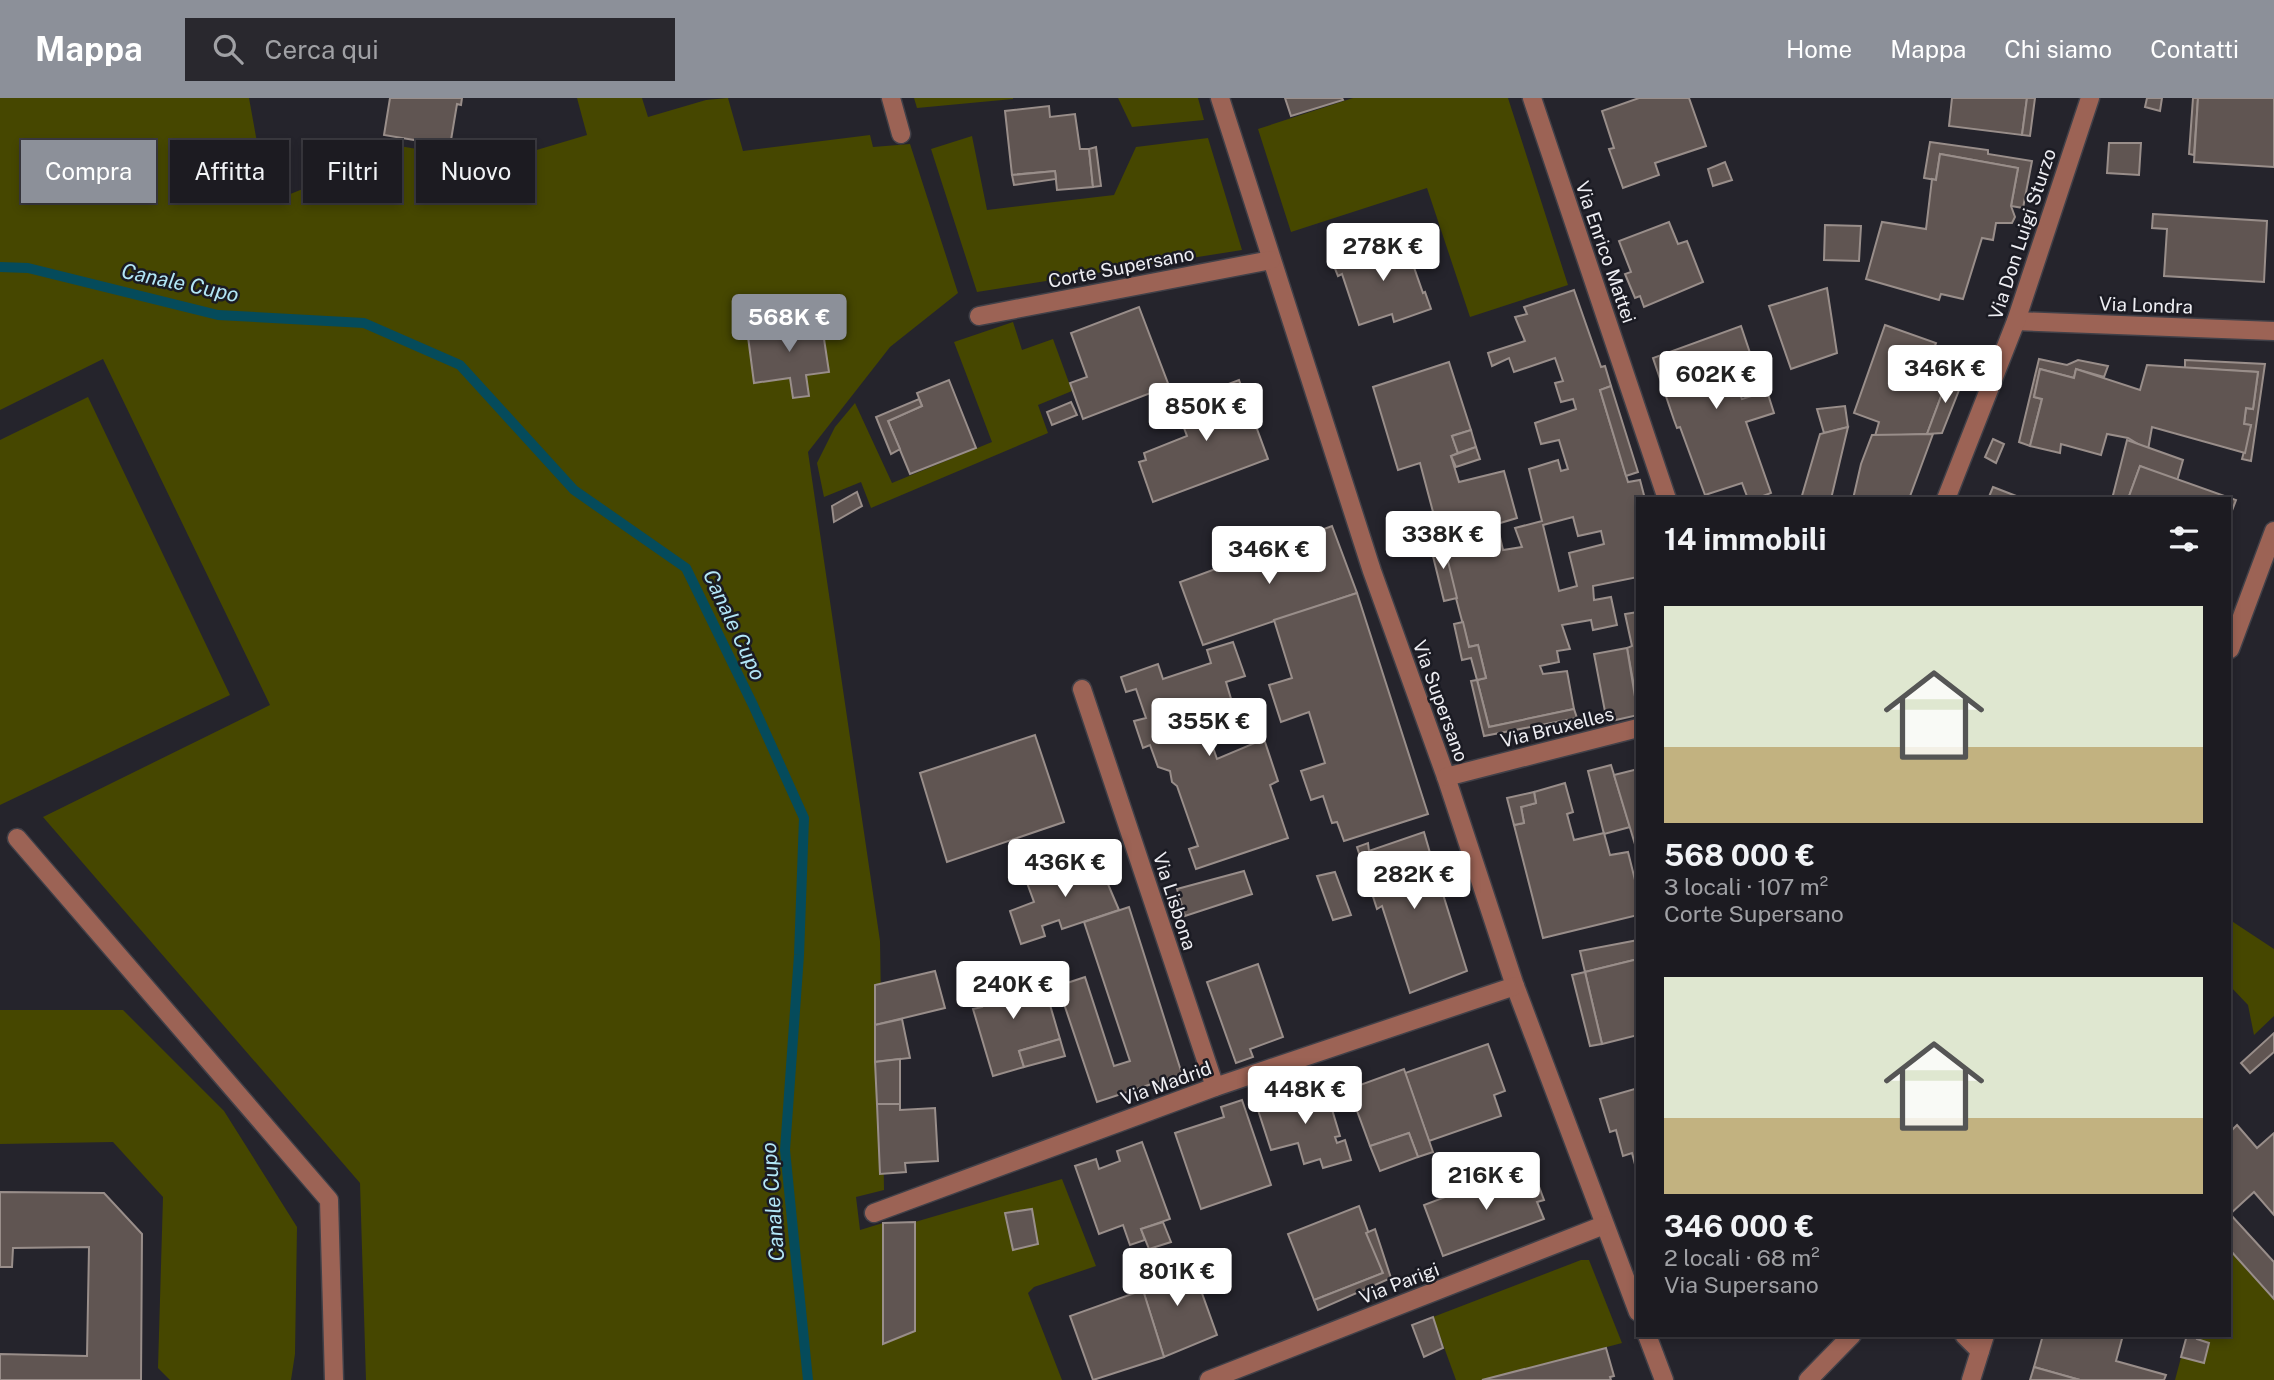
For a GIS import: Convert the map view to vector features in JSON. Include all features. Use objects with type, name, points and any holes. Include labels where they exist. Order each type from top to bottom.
[{"type":"street","points":[[891,98],[901,134]]},
{"type":"street","name":"Via Supersano","points":[[1220,98],[1372,571],[1516,986],[1636,1307]]},
{"type":"street","name":"Via Enrico Mattei","points":[[1532,98],[1666,497]]},
{"type":"street","name":"Via Don Luigi Sturzo","points":[[1947,497],[2016,321],[2090,98]]},
{"type":"street","name":"Corte Supersano","points":[[979,316],[1271,260]]},
{"type":"street","name":"Via Londra","points":[[2016,321],[2274,331]]},
{"type":"street","points":[[2231,646],[2274,530]]},
{"type":"street","name":"Via Lisbona","points":[[1082,689],[1215,1087]]},
{"type":"street","name":"Via Bruxelles","points":[[1446,778],[1636,729]]},
{"type":"street","points":[[17,838],[329,1200],[334,1380]]},
{"type":"street","name":"Via Madrid","points":[[874,1213],[1215,1087],[1516,986]]},
{"type":"street","name":"Via Parigi","points":[[1209,1380],[1604,1225]]},
{"type":"street","points":[[1648,1337],[1664,1380]]},
{"type":"street","points":[[1808,1380],[1850,1337]]},
{"type":"street","points":[[1971,1380],[1982,1343]]},
{"type":"shaded area","points":[[0,98],[249,98],[257,140],[170,140],[170,203],[289,203],[289,195],[303,189],[303,203],[402,203],[402,146],[416,149],[416,203],[535,203],[535,150],[587,135],[577,98],[642,98],[648,117],[706,100],[728,98],[743,151],[870,135],[873,147],[910,144],[958,293],[890,347],[808,452],[880,941],[884,1190],[856,1197],[860,1230],[883,1223],[884,1344],[915,1331],[915,1222],[1062,1179],[1096,1266],[1034,1287],[1028,1293],[1062,1380],[366,1380],[360,1183],[43,817],[270,705],[103,359],[0,410]]},
{"type":"shaded area","points":[[914,98],[1013,98],[1013,99],[917,108]]},
{"type":"shaded area","points":[[1118,98],[1198,98],[1204,120],[1132,127]]},
{"type":"shaded area","points":[[1353,98],[1508,98],[1568,285],[1470,317],[1427,188],[1291,232],[1258,129]]},
{"type":"shaded area","points":[[972,136],[987,210],[1114,195],[1136,147],[1208,138],[1242,250],[977,292],[931,149]]},
{"type":"shaded area","points":[[1013,322],[1022,350],[1053,339],[1072,391],[1038,405],[1048,433],[871,508],[861,482],[824,497],[817,463],[835,427],[855,403],[892,483],[992,442],[954,342]]},
{"type":"shaded area","points":[[88,397],[230,695],[0,805],[0,440]]},
{"type":"shaded area","points":[[2231,921],[2274,949],[2274,1016],[2254,1035],[2248,1005],[2231,987]]},
{"type":"shaded area","points":[[0,1010],[123,1010],[224,1111],[297,1227],[295,1354],[291,1380],[170,1380],[158,1368],[163,1197],[113,1142],[0,1144]]},
{"type":"shaded area","points":[[2231,1251],[2274,1299],[2274,1380],[2175,1380],[2186,1337],[2231,1337]]},
{"type":"shaded area","points":[[1581,1260],[1589,1260],[1622,1343],[1483,1380],[1456,1380],[1433,1317]]},
{"type":"building","points":[[390,98],[462,98],[461,105],[457,104],[451,140],[416,140],[384,135]]},
{"type":"building","points":[[1285,98],[1342,98],[1343,100],[1291,116]]},
{"type":"building","points":[[1639,98],[1689,98],[1706,146],[1655,163],[1659,175],[1623,188],[1609,149],[1614,148],[1602,111]]},
{"type":"building","points":[[1952,98],[2027,98],[2022,135],[1949,126]]},
{"type":"building","points":[[2027,98],[2035,98],[2030,136],[2022,135]]},
{"type":"building","points":[[2147,98],[2162,98],[2160,111],[2145,107]]},
{"type":"building","points":[[2193,98],[2198,98],[2194,155],[2189,154]]},
{"type":"building","points":[[2198,98],[2274,98],[2274,167],[2194,162]]},
{"type":"building","points":[[1049,106],[1050,117],[1075,114],[1080,149],[1089,149],[1093,187],[1057,190],[1055,171],[1012,175],[1005,111]]},
{"type":"building","points":[[1930,142],[1988,150],[1988,154],[2032,161],[2023,208],[2011,206],[2018,168],[1940,154],[1936,180],[1924,178]]},
{"type":"building","points":[[2109,143],[2141,143],[2139,175],[2107,173]]},
{"type":"building","points":[[1096,147],[1101,186],[1093,187],[1089,149]]},
{"type":"building","points":[[1940,154],[2018,168],[2011,206],[2015,217],[2012,223],[1996,223],[1993,240],[1982,238],[1963,299],[1941,294],[1939,300],[1866,279],[1882,222],[1926,229],[1932,179],[1936,180]]},
{"type":"building","points":[[1725,162],[1732,180],[1713,186],[1708,169]]},
{"type":"building","points":[[1055,171],[1056,179],[1014,185],[1012,175]]},
{"type":"building","points":[[2153,214],[2267,221],[2264,282],[2164,276],[2167,229],[2152,228]]},
{"type":"building","points":[[1669,222],[1678,244],[1687,241],[1703,282],[1644,307],[1640,296],[1635,298],[1625,274],[1631,272],[1619,241]]},
{"type":"building","points":[[1825,225],[1861,226],[1859,261],[1824,260]]},
{"type":"building","points":[[1403,236],[1431,309],[1394,322],[1392,314],[1359,325],[1342,274],[1338,276],[1332,261],[1369,248],[1371,254],[1384,249],[1382,243]]},
{"type":"building","points":[[1827,288],[1837,353],[1791,369],[1769,306]]},
{"type":"building","points":[[1574,290],[1601,367],[1605,366],[1611,386],[1600,390],[1628,482],[1640,480],[1644,497],[1636,497],[1636,577],[1593,586],[1594,600],[1611,597],[1617,625],[1593,630],[1591,620],[1562,625],[1570,649],[1557,651],[1559,662],[1540,666],[1543,674],[1567,671],[1574,709],[1489,727],[1477,680],[1486,678],[1478,645],[1469,647],[1420,463],[1398,470],[1373,387],[1449,362],[1471,430],[1452,436],[1458,453],[1451,456],[1459,482],[1504,471],[1517,518],[1497,524],[1503,550],[1522,547],[1515,528],[1542,521],[1529,469],[1558,460],[1561,471],[1568,469],[1559,440],[1541,444],[1535,423],[1576,409],[1573,399],[1561,402],[1555,383],[1563,381],[1555,358],[1514,372],[1509,358],[1492,366],[1488,353],[1525,341],[1515,317],[1527,314],[1524,307]],"holes":[[[1573,517],[1578,536],[1601,531],[1604,544],[1569,553],[1577,586],[1559,591],[1543,525]]]},
{"type":"building","points":[[1139,307],[1169,386],[1083,419],[1070,383],[1087,377],[1071,333]]},
{"type":"building","points":[[821,319],[829,372],[806,375],[809,396],[793,398],[790,378],[754,383],[747,329]]},
{"type":"building","points":[[1885,325],[1936,343],[1926,368],[1949,375],[1927,434],[1875,436],[1879,422],[1854,413]]},
{"type":"building","points":[[1741,326],[1750,353],[1738,358],[1745,379],[1735,382],[1742,399],[1767,391],[1774,413],[1746,422],[1771,493],[1760,497],[1747,497],[1742,483],[1705,495],[1680,427],[1677,428],[1653,358]]},
{"type":"building","points":[[2039,359],[2067,365],[2078,360],[2108,366],[2104,377],[2076,369],[2074,378],[2040,369],[2034,397],[2042,399],[2030,446],[2019,442]]},
{"type":"building","points":[[2185,360],[2265,364],[2251,461],[2242,459],[2251,425],[2244,424],[2246,408],[2253,409],[2258,372],[2185,368]]},
{"type":"building","points":[[2147,365],[2258,372],[2253,409],[2246,408],[2244,424],[2251,425],[2245,453],[2152,427],[2148,450],[2128,438],[2107,434],[2101,455],[2061,444],[2060,453],[2030,446],[2042,399],[2034,397],[2040,369],[2074,378],[2076,369],[2140,390]]},
{"type":"building","points":[[1949,375],[1963,380],[1942,433],[1927,434]]},
{"type":"building","points":[[949,380],[976,448],[910,474],[888,421],[922,406],[917,393]]},
{"type":"building","points":[[1239,380],[1268,459],[1153,502],[1139,462],[1146,460],[1144,453],[1187,436],[1175,404]]},
{"type":"building","points":[[1611,386],[1638,472],[1626,476],[1600,390]]},
{"type":"building","points":[[919,399],[922,406],[888,421],[900,449],[891,454],[876,417]]},
{"type":"building","points":[[1071,402],[1077,415],[1052,425],[1047,412]]},
{"type":"building","points":[[1845,406],[1848,427],[1824,433],[1817,409]]},
{"type":"building","points":[[1848,427],[1831,497],[1802,497],[1820,434]]},
{"type":"building","points":[[1471,430],[1476,447],[1458,453],[1452,436]]},
{"type":"building","points":[[1933,434],[1910,497],[1853,497],[1861,464],[1872,435]]},
{"type":"building","points":[[1993,439],[2004,444],[1996,463],[1985,457]]},
{"type":"building","points":[[2127,440],[2183,460],[2177,481],[2140,466],[2129,497],[2113,497]]},
{"type":"building","points":[[1476,447],[1480,459],[1456,467],[1451,456]]},
{"type":"building","points":[[2140,466],[2228,497],[2129,497]]},
{"type":"building","points":[[1993,487],[2019,497],[1989,497]]},
{"type":"building","points":[[857,492],[862,506],[834,522],[832,506]]},
{"type":"building","points":[[2231,498],[2236,500],[2231,513]]},
{"type":"building","points":[[1332,526],[1357,593],[1203,645],[1180,582]]},
{"type":"building","points":[[1443,541],[1457,598],[1444,601],[1430,544]]},
{"type":"building","points":[[1357,593],[1428,814],[1344,841],[1337,822],[1332,823],[1323,796],[1311,800],[1301,771],[1325,763],[1309,712],[1281,722],[1269,685],[1292,678],[1274,620]]},
{"type":"building","points":[[1636,612],[1636,697],[1627,648],[1632,646],[1625,614]]},
{"type":"building","points":[[1463,622],[1469,647],[1478,645],[1486,678],[1477,680],[1471,658],[1462,660],[1454,624]]},
{"type":"building","points":[[1233,642],[1245,676],[1226,682],[1232,702],[1216,707],[1221,723],[1234,719],[1238,729],[1210,739],[1217,759],[1264,739],[1278,781],[1270,785],[1288,838],[1196,869],[1189,849],[1198,846],[1177,786],[1172,782],[1170,771],[1158,767],[1150,745],[1143,748],[1134,721],[1146,718],[1136,689],[1126,692],[1121,677],[1158,664],[1163,679],[1211,663],[1207,650]]},
{"type":"building","points":[[1627,648],[1636,715],[1607,722],[1594,654]]},
{"type":"building","points":[[1477,680],[1489,727],[1574,709],[1577,718],[1484,736],[1471,681]]},
{"type":"building","points":[[1035,735],[1064,822],[947,862],[920,773]]},
{"type":"building","points":[[1611,765],[1630,827],[1604,834],[1588,771]]},
{"type":"building","points":[[1636,770],[1636,848],[1614,775]]},
{"type":"building","points":[[1565,783],[1573,812],[1567,814],[1574,840],[1604,833],[1610,855],[1628,852],[1636,884],[1636,915],[1543,938],[1514,825],[1524,823],[1521,807],[1536,803],[1534,792]]},
{"type":"building","points":[[1534,792],[1536,803],[1521,807],[1524,823],[1514,825],[1507,798]]},
{"type":"building","points":[[1424,832],[1432,860],[1424,863],[1430,891],[1441,888],[1467,971],[1410,993],[1382,906],[1377,909],[1357,847],[1368,843],[1369,851]]},
{"type":"building","points":[[1096,856],[1119,910],[1062,929],[1059,920],[1042,926],[1045,936],[1021,944],[1010,911],[1034,902],[1026,880]]},
{"type":"building","points":[[1244,871],[1252,894],[1185,916],[1177,889]]},
{"type":"building","points":[[1335,872],[1351,915],[1333,920],[1317,876]]},
{"type":"building","points":[[1129,907],[1182,1074],[1097,1102],[1058,986],[1085,977],[1114,1066],[1130,1061],[1084,922]]},
{"type":"building","points":[[1636,940],[1636,959],[1585,972],[1580,951]]},
{"type":"building","points":[[1636,959],[1636,1036],[1602,1044],[1585,972]]},
{"type":"building","points":[[1258,964],[1283,1037],[1250,1049],[1253,1057],[1236,1063],[1207,982]]},
{"type":"building","points":[[935,971],[945,1008],[875,1025],[875,985]]},
{"type":"building","points":[[1585,972],[1602,1044],[1590,1046],[1572,975]]},
{"type":"building","points":[[1014,974],[1018,988],[1043,981],[1060,1039],[1019,1051],[1024,1067],[993,1076],[973,1009],[982,1007],[976,986]]},
{"type":"building","points":[[902,1019],[910,1058],[875,1062],[875,1025]]},
{"type":"building","points":[[2274,1033],[2274,1052],[2250,1073],[2241,1063]]},
{"type":"building","points":[[1060,1039],[1065,1056],[1024,1067],[1019,1051]]},
{"type":"building","points":[[1488,1044],[1505,1091],[1494,1095],[1501,1116],[1429,1141],[1405,1073]]},
{"type":"building","points":[[900,1059],[900,1104],[877,1104],[875,1062]]},
{"type":"building","points":[[1404,1069],[1433,1152],[1418,1157],[1409,1133],[1370,1146],[1349,1089]]},
{"type":"building","points":[[1324,1083],[1340,1136],[1335,1137],[1337,1143],[1345,1140],[1351,1160],[1323,1168],[1320,1159],[1304,1164],[1298,1143],[1271,1150],[1256,1104]]},
{"type":"building","points":[[1636,1089],[1636,1168],[1632,1153],[1623,1156],[1616,1130],[1610,1132],[1600,1099]]},
{"type":"building","points":[[1242,1100],[1271,1185],[1201,1209],[1175,1133],[1224,1117],[1221,1107]]},
{"type":"building","points":[[877,1104],[900,1104],[900,1110],[935,1108],[938,1161],[905,1163],[906,1172],[880,1174]]},
{"type":"building","points":[[2237,1125],[2257,1148],[2274,1133],[2274,1215],[2254,1192],[2231,1213],[2231,1131]]},
{"type":"building","points":[[1409,1133],[1418,1157],[1380,1171],[1370,1146]]},
{"type":"building","points":[[1142,1142],[1170,1219],[1141,1229],[1145,1240],[1130,1245],[1123,1225],[1099,1234],[1075,1166],[1096,1159],[1099,1169],[1120,1161],[1117,1151]]},
{"type":"building","points":[[1531,1165],[1544,1200],[1537,1202],[1544,1219],[1443,1256],[1424,1205],[1474,1186],[1477,1193],[1510,1180],[1507,1174]]},
{"type":"building","points":[[0,1192],[104,1193],[142,1234],[141,1380],[0,1380],[0,1354],[87,1356],[89,1247],[13,1248],[12,1267],[0,1267]]},
{"type":"building","points":[[1359,1206],[1383,1273],[1314,1300],[1288,1234]]},
{"type":"building","points":[[1032,1209],[1038,1244],[1013,1250],[1005,1213]]},
{"type":"building","points":[[2231,1215],[2274,1262],[2274,1299],[2231,1251]]},
{"type":"building","points":[[915,1222],[915,1331],[883,1344],[883,1223]]},
{"type":"building","points":[[1163,1222],[1171,1242],[1149,1249],[1141,1229]]},
{"type":"building","points":[[1375,1229],[1391,1278],[1318,1310],[1314,1300],[1383,1273],[1366,1233]]},
{"type":"building","points":[[1190,1260],[1217,1335],[1164,1357],[1139,1278]]},
{"type":"building","points":[[1143,1290],[1164,1357],[1093,1380],[1070,1316]]},
{"type":"building","points":[[1433,1317],[1443,1348],[1424,1357],[1412,1325]]},
{"type":"building","points":[[2042,1337],[2122,1337],[2116,1361],[2166,1375],[2164,1380],[2080,1380],[2034,1367]]},
{"type":"building","points":[[2186,1337],[2198,1337],[2209,1343],[2204,1363],[2181,1357]]},
{"type":"building","points":[[1606,1348],[1614,1376],[1610,1377],[1611,1380],[1482,1380]]},
{"type":"building","points":[[2034,1367],[2080,1380],[2030,1380]]},
{"type":"waterway","name":"Canale Cupo","points":[[0,267],[28,268],[218,315],[364,323],[460,365],[574,490],[686,568],[753,705],[804,818],[799,955],[785,1150],[808,1380]]}]
